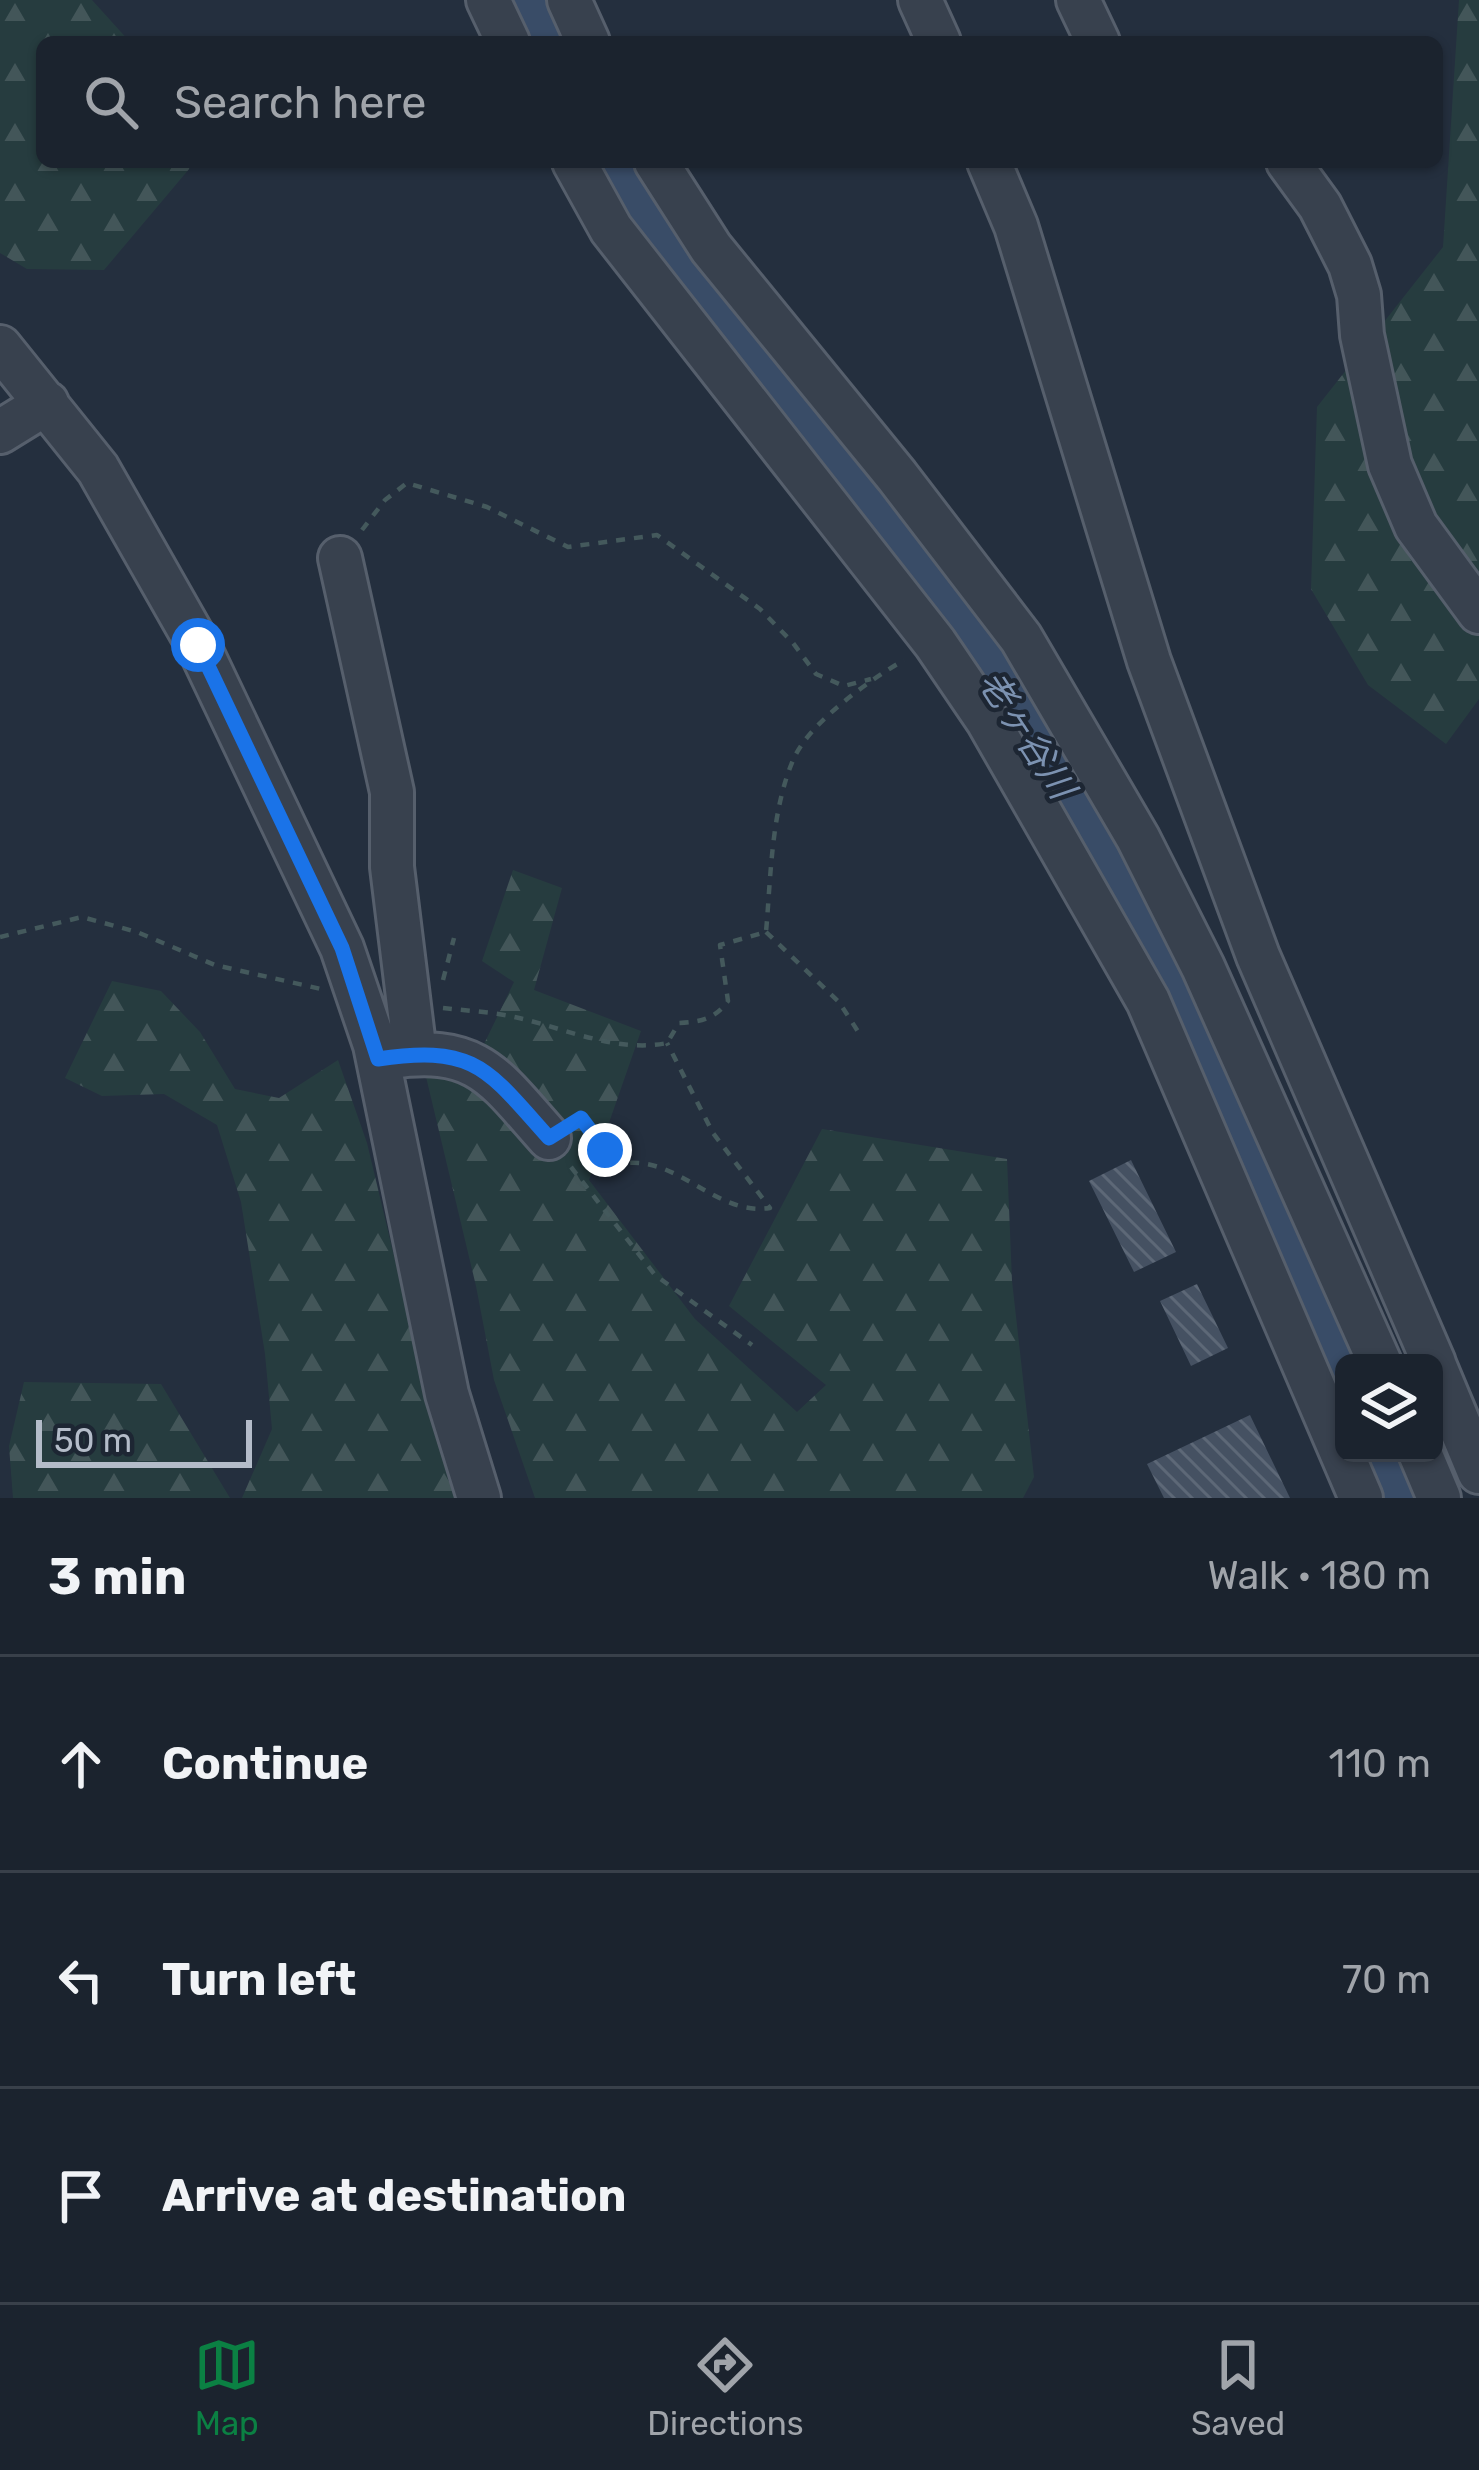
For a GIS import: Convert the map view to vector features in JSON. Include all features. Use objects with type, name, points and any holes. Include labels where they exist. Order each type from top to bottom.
[{"type":"street","points":[[488,0],[505,36]]},
{"type":"street","points":[[568,0],[585,36]]},
{"type":"street","points":[[920,0],[936,36]]},
{"type":"street","points":[[1078,0],[1095,36]]},
{"type":"street","points":[[577,168],[611,229],[935,643],[988,721],[1148,1000],[1360,1498]]},
{"type":"street","points":[[660,168],[711,248],[897,476],[1021,638],[1138,838],[1203,967],[1376,1354]]},
{"type":"street","points":[[992,168],[1016,226],[1150,661],[1253,944],[1430,1354]]},
{"type":"street","points":[[1292,168],[1320,206],[1350,266],[1390,465],[1416,526],[1479,612]]},
{"type":"street","points":[[0,346],[98,469],[198,645],[397,1056]]},
{"type":"street","points":[[0,432],[47,404]]},
{"type":"street","points":[[340,558],[392,792],[397,1056],[447,1394],[479,1498]]},
{"type":"street","points":[[935,643],[992,600]]},
{"type":"street","points":[[1203,967],[1253,944]]},
{"type":"street","points":[[397,1056],[466,1059],[492,1075],[549,1138]]},
{"type":"street","points":[[1443,1385],[1479,1472]]},
{"type":"street","points":[[1424,1462],[1439,1498]]},
{"type":"path","points":[[340,558],[385,500],[407,483],[487,507],[568,548],[657,535],[760,609],[816,674],[844,686],[872,679]]},
{"type":"path","points":[[766,932],[772,858],[784,787],[796,754],[872,679],[935,643]]},
{"type":"path","points":[[0,937],[82,917],[137,932],[215,965],[320,989]]},
{"type":"path","points":[[766,932],[839,1002],[859,1033]]},
{"type":"path","points":[[668,1043],[679,1023],[700,1022],[720,1012],[728,1001],[720,945],[766,932]]},
{"type":"path","points":[[442,984],[454,938]]},
{"type":"path","points":[[436,1007],[517,1017],[570,1034],[651,1046],[668,1043]]},
{"type":"path","points":[[668,1043],[713,1133],[770,1208],[753,1210],[721,1199],[652,1162],[628,1163],[605,1150],[581,1118],[549,1138],[655,1275],[752,1345]]},
{"type":"green space","points":[[0,0],[92,0],[125,36],[36,36],[36,168],[190,168],[104,270],[27,269],[0,253]]},
{"type":"green space","points":[[1459,0],[1479,0],[1479,699],[1446,744],[1368,685],[1311,589],[1317,407],[1443,247]]},
{"type":"green space","points":[[513,870],[562,888],[534,990],[641,1031],[589,1180],[695,1319],[797,1412],[826,1385],[729,1306],[822,1129],[1007,1159],[1012,1281],[1034,1477],[1023,1498],[535,1498],[494,1380],[422,1060],[471,1071],[514,982],[482,961]]},
{"type":"green space","points":[[112,981],[161,991],[200,1032],[235,1089],[279,1098],[338,1060],[367,1143],[442,1457],[460,1498],[242,1498],[272,1429],[241,1202],[217,1125],[164,1094],[102,1096],[65,1078]]},
{"type":"green space","points":[[24,1382],[161,1384],[230,1498],[13,1498],[9,1446]]},
{"type":"building","points":[[1131,1160],[1176,1252],[1134,1272],[1089,1181]]},
{"type":"building","points":[[1197,1284],[1228,1348],[1191,1366],[1160,1301]]},
{"type":"building","points":[[1250,1415],[1290,1498],[1164,1498],[1147,1464]]},
{"type":"waterway","name":"老ヶ谷川","points":[[523,0],[539,36]]},
{"type":"waterway","name":"老ヶ谷川","points":[[617,168],[656,232],[861,489],[1050,762],[1242,1112],[1343,1354]]},
{"type":"waterway","name":"老ヶ谷川","points":[[1392,1462],[1408,1498]]},
{"type":"route","points":[[198,645],[342,948],[378,1059],[416,1054],[466,1059],[492,1075],[549,1138],[581,1118],[605,1150]]}]
